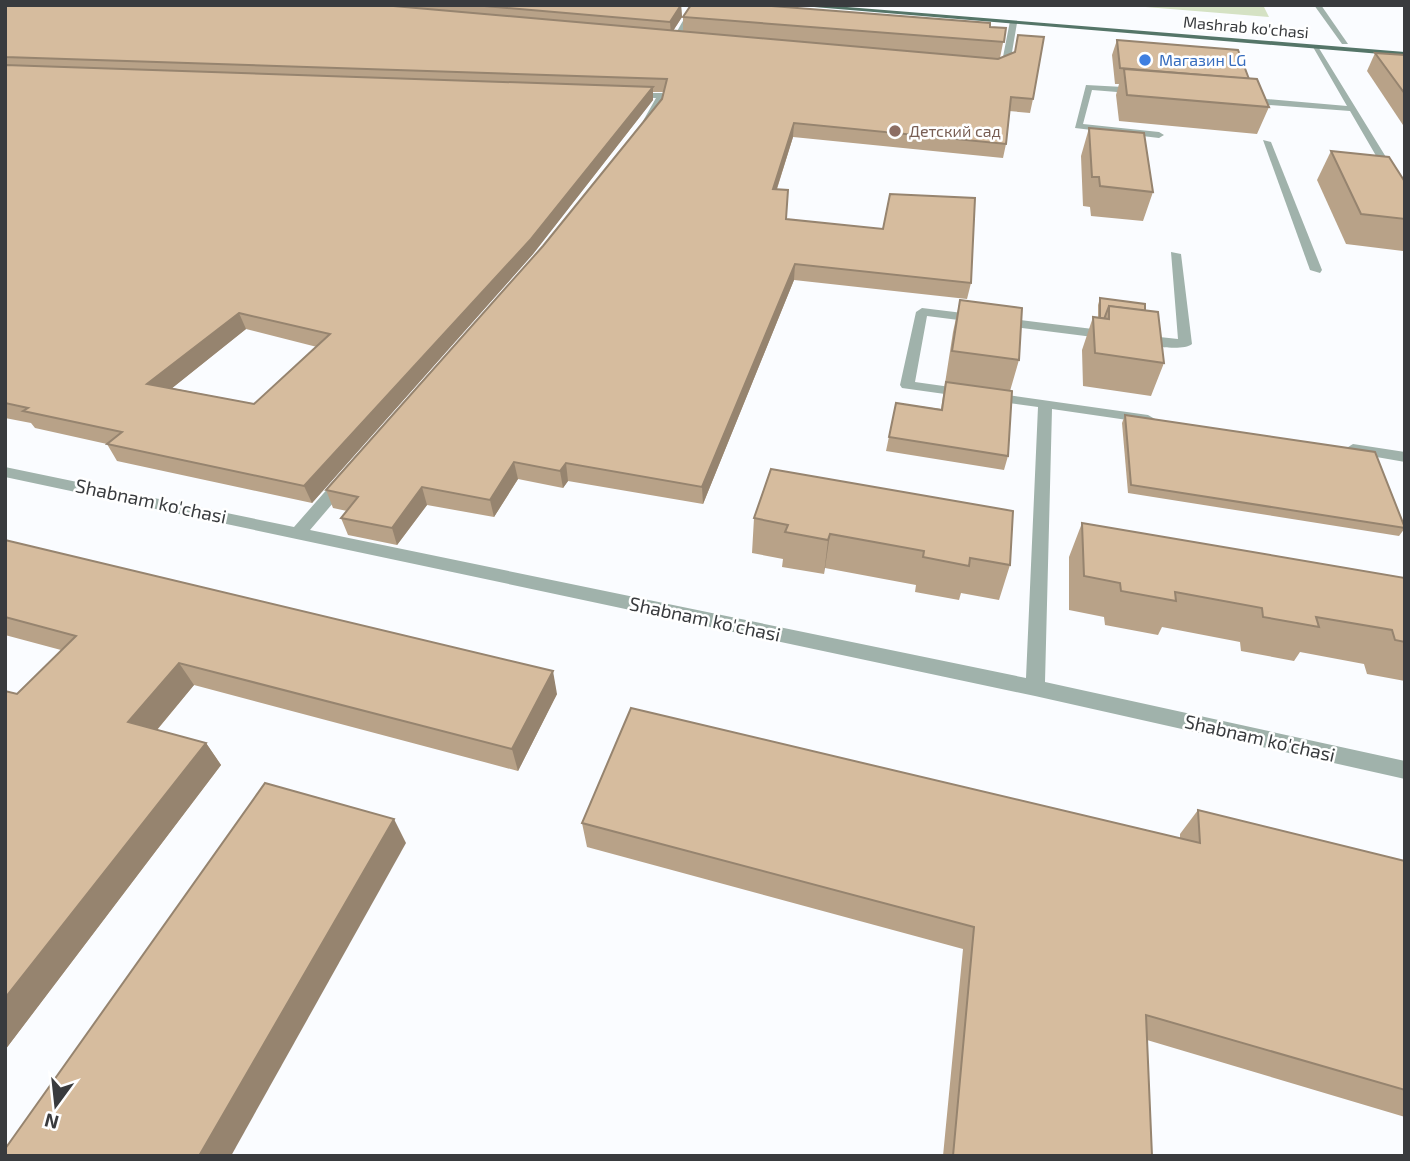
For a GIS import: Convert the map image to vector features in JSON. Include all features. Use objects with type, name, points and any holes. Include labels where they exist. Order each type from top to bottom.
[{"type":"main road","name":"Mashrab ko'chasi","points":[[793,5],[1405,54]]},
{"type":"main road","name":"Mashrab ko'chasi","points":[[859,5],[1405,47]]},
{"type":"street","points":[[675,38],[696,5]]},
{"type":"street","name":"Mashrab ko'chasi","points":[[1317,5],[1345,42]]},
{"type":"street","points":[[982,65],[996,67],[1006,64],[1013,23]]},
{"type":"street","points":[[661,37],[684,38]]},
{"type":"street","points":[[1317,47],[1405,197]]},
{"type":"street","points":[[1159,93],[1089,87],[1078,126],[1159,135]]},
{"type":"street","points":[[622,94],[668,97],[640,131]]},
{"type":"street","points":[[1228,99],[1354,109]]},
{"type":"street","points":[[1266,142],[1316,270]]},
{"type":"street","points":[[1165,422],[907,385],[922,312],[1185,344],[1175,254]]},
{"type":"street","points":[[1035,688],[1038,515],[1045,404]]},
{"type":"street","points":[[1338,447],[1405,457]]},
{"type":"street","points":[[299,532],[355,469]]},
{"type":"street","name":"Shabnam ko'chasi","points":[[5,471],[1035,688],[1405,770]]},
{"type":"green space","points":[[1121,5],[1263,5],[1269,17]]},
{"type":"building","points":[[5,5],[382,5],[998,59],[1015,52],[1018,35],[1044,37],[1033,99],[1011,97],[1006,144],[794,123],[773,189],[788,190],[786,219],[883,229],[890,194],[975,198],[971,283],[795,264],[702,487],[566,463],[560,471],[514,462],[490,500],[422,487],[392,528],[341,518],[358,497],[326,490],[543,246],[662,99],[667,79],[5,57]]},
{"type":"building","points":[[473,5],[681,5],[670,22]]},
{"type":"building","points":[[691,5],[760,5],[990,23],[990,27],[1006,28],[1004,42],[683,17]]},
{"type":"building","points":[[1117,40],[1238,50],[1249,79],[1120,68]]},
{"type":"building","points":[[1375,53],[1405,55],[1405,94]]},
{"type":"building","points":[[5,65],[653,87],[531,239],[304,486],[107,444],[122,432],[23,411],[28,408],[5,403]],"holes":[[[239,313],[330,334],[254,404],[147,384]]]},
{"type":"building","points":[[1124,69],[1257,79],[1269,107],[1127,95]]},
{"type":"building","points":[[1089,128],[1144,133],[1153,192],[1100,186],[1099,177],[1092,177]]},
{"type":"building","points":[[1331,151],[1389,157],[1405,182],[1405,219],[1361,214]]},
{"type":"building","points":[[1100,298],[1145,304],[1145,311],[1109,306],[1104,319],[1100,318]]},
{"type":"building","points":[[960,300],[1022,308],[1019,360],[952,351]]},
{"type":"building","points":[[1109,306],[1158,312],[1164,363],[1095,353],[1093,317],[1109,319]]},
{"type":"building","points":[[946,382],[1012,391],[1008,456],[889,437],[896,403],[942,410]]},
{"type":"building","points":[[1125,415],[1375,452],[1405,528],[1131,485]]},
{"type":"building","points":[[771,469],[1013,511],[1010,565],[970,558],[969,566],[923,557],[924,551],[830,534],[828,540],[785,532],[788,525],[754,518]]},
{"type":"building","points":[[1082,523],[1405,578],[1405,642],[1395,640],[1392,630],[1316,617],[1319,627],[1263,617],[1262,608],[1175,592],[1176,601],[1121,591],[1120,583],[1084,576]]},
{"type":"building","points":[[5,540],[553,671],[512,749],[179,663],[128,722],[206,743],[5,998],[5,691],[17,694],[76,636],[5,617]]},
{"type":"building","points":[[631,708],[1200,843],[1198,810],[1405,861],[1405,1090],[1146,1015],[1152,1156],[953,1156],[974,927],[582,823]]},
{"type":"building","points":[[265,783],[394,819],[199,1156],[5,1156],[5,1149]]},
{"type":"place","name":"Магазин LG","points":[[1145,60]]},
{"type":"place","name":"Детский сад","points":[[895,131]]}]
